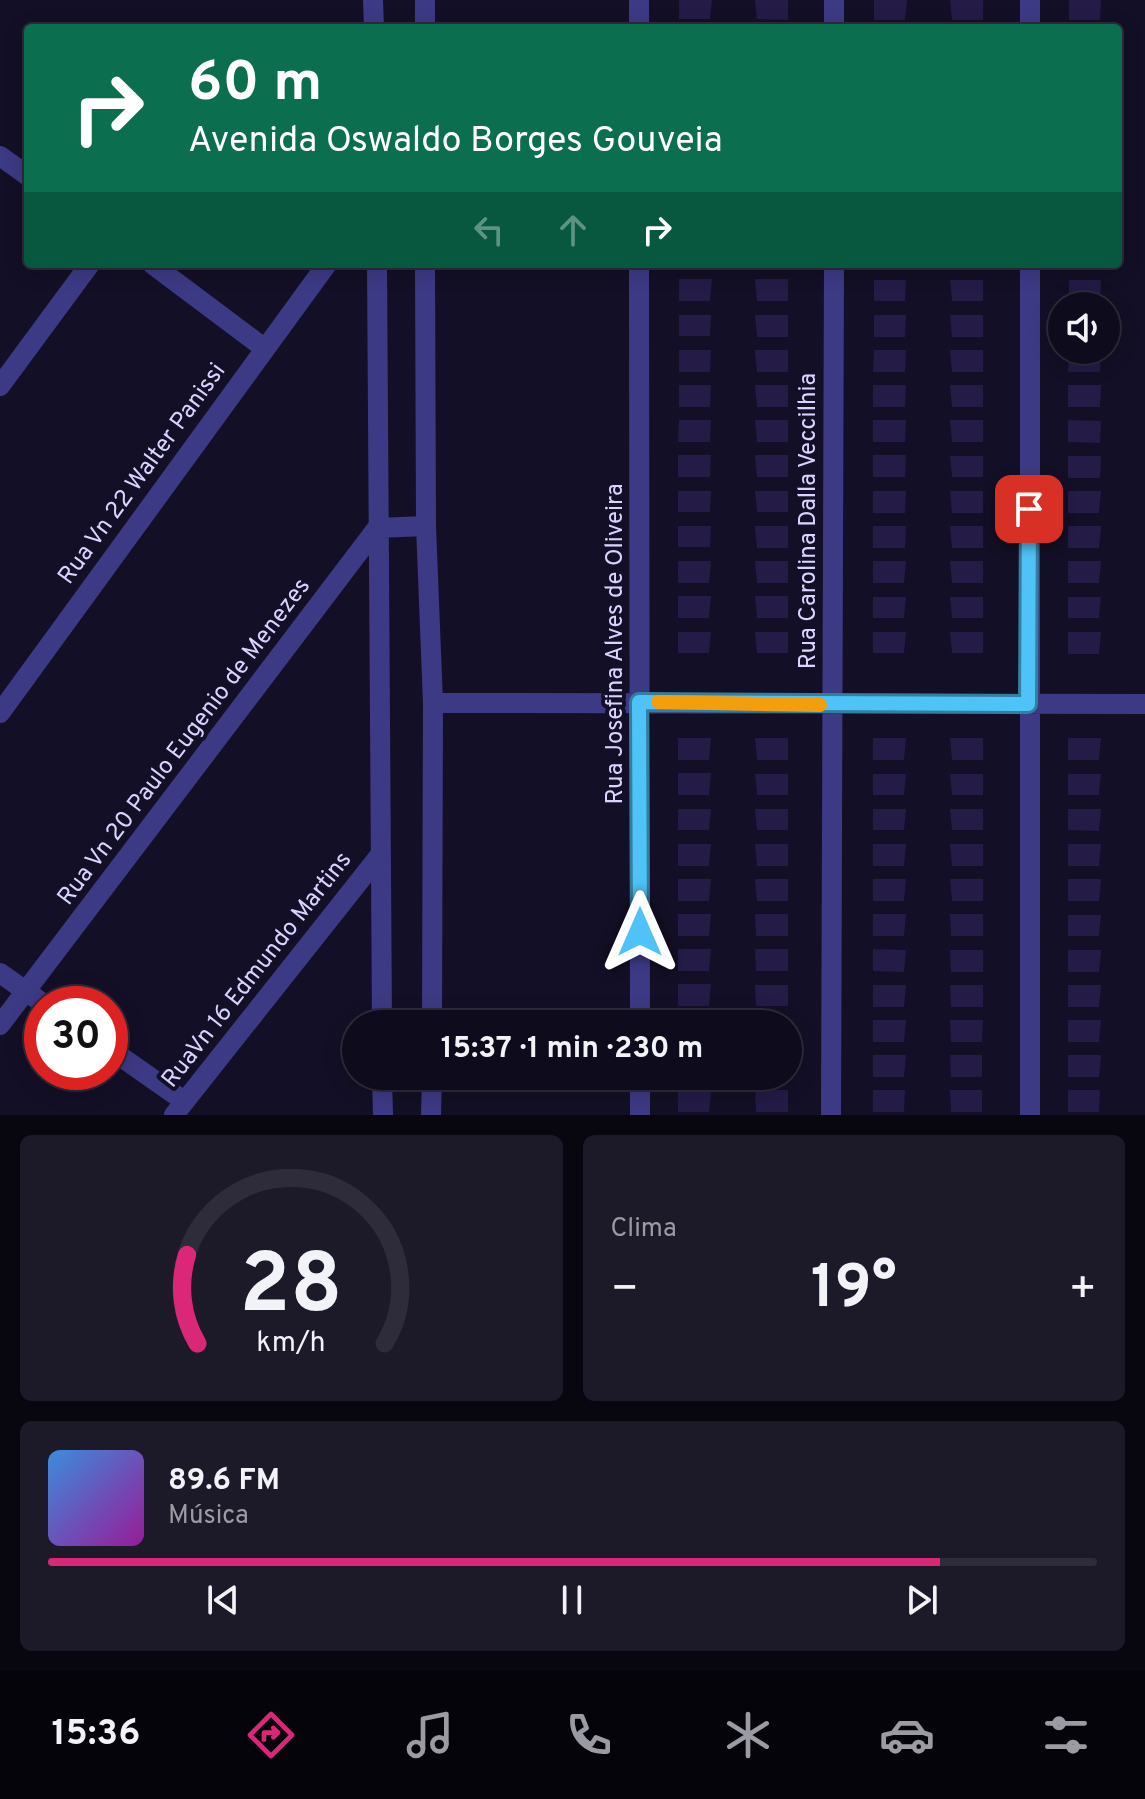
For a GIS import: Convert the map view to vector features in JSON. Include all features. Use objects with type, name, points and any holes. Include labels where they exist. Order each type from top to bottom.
[{"type":"street","points":[[373,0],[374,24]]},
{"type":"street","points":[[425,0],[425,24]]},
{"type":"street","points":[[639,0],[639,24]]},
{"type":"street","points":[[834,0],[834,24]]},
{"type":"street","points":[[1030,0],[1030,24]]},
{"type":"street","points":[[0,156],[24,173]]},
{"type":"street","points":[[0,386],[87,268]]},
{"type":"street","points":[[157,268],[264,348]]},
{"type":"street","name":"Rua Vn 22 Walter Panissi","points":[[0,713],[324,268]]},
{"type":"street","points":[[377,268],[382,1010]]},
{"type":"street","points":[[425,268],[426,526],[433,703],[432,1010]]},
{"type":"street","name":"Rua Josefina Alves de Oliveira","points":[[639,268],[640,1010]]},
{"type":"street","name":"Rua Carolina Dalla Veccilhia","points":[[831,1115],[834,268]]},
{"type":"street","points":[[1030,268],[1030,1115]]},
{"type":"street","points":[[377,528],[426,526]]},
{"type":"street","name":"Rua Vn 20 Paulo Eugenio de Menezes","points":[[29,986],[377,528]]},
{"type":"street","points":[[433,703],[1145,704]]},
{"type":"street","name":"RuaVn 16 Edmundo Martins","points":[[179,1108],[380,855]]},
{"type":"street","points":[[0,973],[24,990]]},
{"type":"street","name":"Rua Vn 20 Paulo Eugenio de Menezes","points":[[0,1025],[24,992]]},
{"type":"street","points":[[128,1064],[179,1108]]},
{"type":"street","points":[[382,1090],[383,1115]]},
{"type":"street","points":[[431,1115],[432,1090]]},
{"type":"street","points":[[640,1090],[640,1115]]},
{"type":"building","points":[[679,0],[712,0],[710,19],[679,19]]},
{"type":"building","points":[[755,0],[788,0],[788,20],[757,19]]},
{"type":"building","points":[[874,0],[907,0],[905,20],[874,20]]},
{"type":"building","points":[[950,0],[983,0],[983,20],[952,20]]},
{"type":"building","points":[[1069,0],[1101,0],[1100,20],[1069,20]]},
{"type":"building","points":[[679,279],[712,279],[710,301],[679,301]]},
{"type":"building","points":[[755,279],[788,279],[788,301],[757,301]]},
{"type":"building","points":[[874,280],[906,280],[905,301],[874,301]]},
{"type":"building","points":[[950,280],[983,280],[983,301],[952,301]]},
{"type":"building","points":[[1069,280],[1101,280],[1100,292],[1069,292]]},
{"type":"building","points":[[679,315],[711,315],[710,336],[679,336]]},
{"type":"building","points":[[755,315],[788,315],[788,337],[757,337]]},
{"type":"building","points":[[874,315],[906,315],[905,337],[874,337]]},
{"type":"building","points":[[950,315],[983,315],[983,337],[952,337]]},
{"type":"building","points":[[679,350],[711,350],[710,372],[679,372]]},
{"type":"building","points":[[755,350],[788,350],[788,372],[757,372]]},
{"type":"building","points":[[874,350],[906,350],[905,372],[873,372]]},
{"type":"building","points":[[950,350],[983,350],[983,372],[952,372]]},
{"type":"building","points":[[1068,364],[1100,364],[1100,372],[1068,372]]},
{"type":"building","points":[[679,385],[711,385],[710,407],[679,407]]},
{"type":"building","points":[[755,385],[788,385],[788,407],[757,407]]},
{"type":"building","points":[[873,385],[906,385],[905,407],[873,407]]},
{"type":"building","points":[[950,385],[983,385],[983,407],[952,407]]},
{"type":"building","points":[[1068,385],[1101,385],[1100,407],[1068,407]]},
{"type":"building","points":[[679,420],[711,420],[710,442],[678,442]]},
{"type":"building","points":[[755,420],[788,420],[788,442],[757,442]]},
{"type":"building","points":[[873,420],[906,420],[905,442],[873,442]]},
{"type":"building","points":[[950,420],[983,420],[983,442],[952,442]]},
{"type":"building","points":[[1068,420],[1101,421],[1100,443],[1068,442]]},
{"type":"building","points":[[678,455],[711,455],[710,477],[678,477]]},
{"type":"building","points":[[755,455],[788,455],[788,477],[757,477]]},
{"type":"building","points":[[873,455],[906,455],[905,477],[873,477]]},
{"type":"building","points":[[950,456],[983,456],[983,477],[952,477]]},
{"type":"building","points":[[1068,456],[1101,456],[1100,478],[1068,478]]},
{"type":"building","points":[[678,491],[711,491],[710,512],[678,512]]},
{"type":"building","points":[[755,491],[788,491],[788,512],[757,512]]},
{"type":"building","points":[[873,491],[906,491],[905,513],[873,513]]},
{"type":"building","points":[[950,491],[983,491],[983,513],[952,513]]},
{"type":"building","points":[[1068,491],[1101,491],[1099,513],[1068,513]]},
{"type":"building","points":[[678,526],[711,526],[710,547],[678,547]]},
{"type":"building","points":[[755,526],[788,526],[788,548],[757,548]]},
{"type":"building","points":[[873,526],[906,526],[905,548],[873,548]]},
{"type":"building","points":[[950,526],[983,526],[983,548],[952,548]]},
{"type":"building","points":[[1068,526],[1101,526],[1099,548],[1068,548]]},
{"type":"building","points":[[678,561],[711,561],[709,583],[678,583]]},
{"type":"building","points":[[755,561],[788,561],[788,583],[757,583]]},
{"type":"building","points":[[873,561],[906,561],[904,583],[873,583]]},
{"type":"building","points":[[950,561],[983,561],[983,583],[952,583]]},
{"type":"building","points":[[1068,561],[1101,561],[1099,583],[1068,583]]},
{"type":"building","points":[[678,596],[711,596],[709,618],[678,618]]},
{"type":"building","points":[[755,596],[788,596],[788,618],[757,618]]},
{"type":"building","points":[[873,597],[906,597],[904,618],[873,618]]},
{"type":"building","points":[[950,597],[983,597],[983,618],[952,618]]},
{"type":"building","points":[[1068,597],[1101,597],[1099,618],[1068,618]]},
{"type":"building","points":[[678,632],[711,632],[709,653],[678,653]]},
{"type":"building","points":[[755,632],[788,632],[788,653],[757,653]]},
{"type":"building","points":[[873,632],[906,632],[904,653],[873,653]]},
{"type":"building","points":[[950,632],[983,632],[983,653],[952,653]]},
{"type":"building","points":[[1068,632],[1101,632],[1099,654],[1068,654]]},
{"type":"building","points":[[678,738],[711,738],[709,760],[678,760]]},
{"type":"building","points":[[755,738],[788,738],[788,760],[757,760]]},
{"type":"building","points":[[873,738],[906,738],[904,760],[873,760]]},
{"type":"building","points":[[950,738],[983,738],[983,760],[952,760]]},
{"type":"building","points":[[1068,738],[1101,738],[1099,760],[1068,760]]},
{"type":"building","points":[[678,773],[711,773],[709,795],[678,795]]},
{"type":"building","points":[[755,774],[788,774],[788,795],[757,795]]},
{"type":"building","points":[[873,774],[906,774],[904,795],[873,795]]},
{"type":"building","points":[[950,774],[983,774],[983,795],[952,795]]},
{"type":"building","points":[[1068,774],[1101,774],[1099,795],[1068,795]]},
{"type":"building","points":[[678,809],[711,809],[709,830],[678,830]]},
{"type":"building","points":[[755,809],[788,809],[788,830],[757,830]]},
{"type":"building","points":[[873,809],[906,809],[904,830],[873,830]]},
{"type":"building","points":[[950,809],[983,809],[983,830],[952,830]]},
{"type":"building","points":[[1068,809],[1101,809],[1099,831],[1068,830]]},
{"type":"building","points":[[678,844],[711,844],[709,866],[678,866]]},
{"type":"building","points":[[755,844],[788,844],[788,866],[757,866]]},
{"type":"building","points":[[873,844],[906,844],[904,866],[873,866]]},
{"type":"building","points":[[950,844],[983,844],[983,866],[952,866]]},
{"type":"building","points":[[1068,844],[1101,844],[1099,866],[1068,866]]},
{"type":"building","points":[[678,879],[711,879],[709,901],[678,901]]},
{"type":"building","points":[[755,879],[788,879],[788,901],[757,901]]},
{"type":"building","points":[[873,879],[906,879],[904,901],[873,901]]},
{"type":"building","points":[[950,879],[983,879],[983,901],[952,901]]},
{"type":"building","points":[[1068,879],[1101,879],[1099,901],[1068,901]]},
{"type":"building","points":[[678,914],[711,914],[709,936],[678,936]]},
{"type":"building","points":[[755,914],[788,914],[788,936],[756,936]]},
{"type":"building","points":[[873,914],[906,914],[904,936],[873,936]]},
{"type":"building","points":[[950,914],[983,914],[983,936],[951,936]]},
{"type":"building","points":[[1068,915],[1101,915],[1099,936],[1068,936]]},
{"type":"building","points":[[678,949],[711,949],[709,971],[678,971]]},
{"type":"building","points":[[755,949],[788,949],[788,971],[756,971]]},
{"type":"building","points":[[873,949],[906,950],[904,972],[873,971]]},
{"type":"building","points":[[950,950],[983,950],[983,972],[951,972]]},
{"type":"building","points":[[1068,950],[1101,950],[1099,972],[1068,972]]},
{"type":"building","points":[[678,984],[711,984],[709,1006],[678,1006]]},
{"type":"building","points":[[755,985],[788,985],[788,1006],[756,1006]]},
{"type":"building","points":[[873,985],[906,985],[904,1007],[873,1007]]},
{"type":"building","points":[[950,985],[983,985],[983,1007],[951,1007]]},
{"type":"building","points":[[1068,985],[1101,985],[1099,1007],[1068,1007]]},
{"type":"building","points":[[873,1020],[906,1020],[904,1042],[873,1042]]},
{"type":"building","points":[[950,1020],[983,1020],[982,1042],[951,1042]]},
{"type":"building","points":[[1068,1020],[1101,1020],[1099,1042],[1068,1042]]},
{"type":"building","points":[[873,1055],[906,1055],[904,1077],[873,1077]]},
{"type":"building","points":[[950,1055],[982,1055],[982,1077],[951,1077]]},
{"type":"building","points":[[1068,1055],[1101,1055],[1099,1077],[1068,1077]]},
{"type":"building","points":[[678,1090],[711,1090],[709,1112],[678,1112]]},
{"type":"building","points":[[755,1090],[788,1090],[788,1112],[756,1112]]},
{"type":"building","points":[[873,1090],[905,1090],[904,1112],[873,1112]]},
{"type":"building","points":[[950,1090],[982,1090],[982,1112],[951,1112]]},
{"type":"building","points":[[1068,1090],[1100,1090],[1099,1112],[1068,1112]]},
{"type":"slow traffic","points":[[658,702],[820,705]]},
{"type":"route","points":[[640,932],[639,702],[1028,704],[1029,509]]}]
